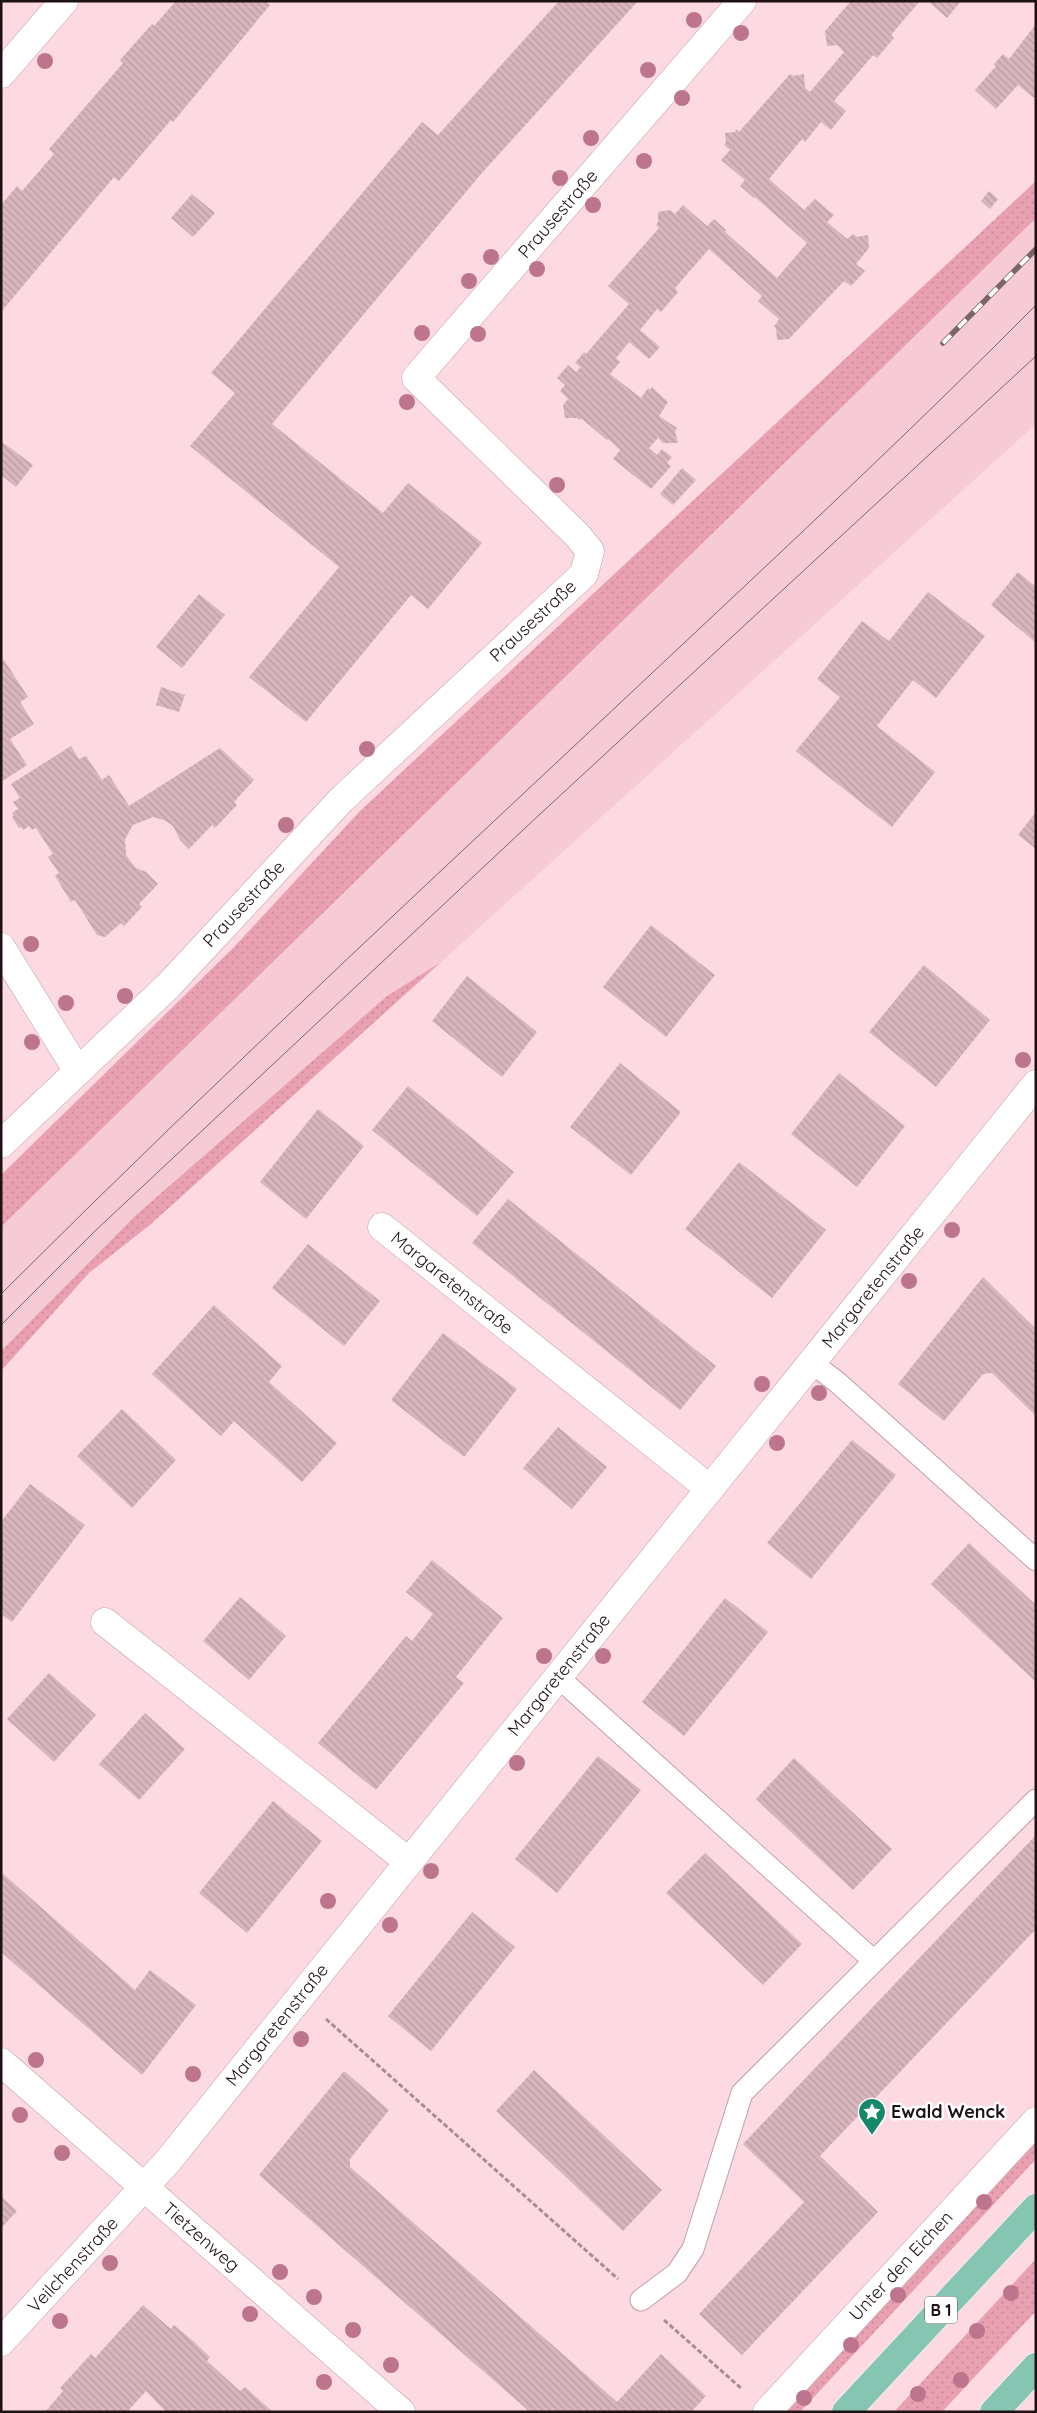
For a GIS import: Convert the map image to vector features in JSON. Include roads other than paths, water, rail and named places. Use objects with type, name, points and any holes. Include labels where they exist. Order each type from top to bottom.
[{"type":"main road","name":"B 1","points":[[846,2412],[1036,2208]]},
{"type":"main road","points":[[994,2412],[1036,2367]]},
{"type":"street","points":[[1,74],[64,1]]},
{"type":"street","name":"Prausestraße","points":[[1,1144],[168,986],[342,800],[584,574],[590,551],[578,535],[416,378],[742,1]]},
{"type":"street","points":[[1,947],[78,1070]]},
{"type":"street","name":"Margaretenstraße","points":[[145,2188],[1036,1084]]},
{"type":"street","name":"Margaretenstraße","points":[[382,1228],[710,1489]]},
{"type":"street","points":[[105,1622],[409,1862]]},
{"type":"street","name":"Tietzenweg","points":[[1,2062],[401,2412]]},
{"type":"street","name":"Unter den Eichen","points":[[757,2403],[1036,2121]]},
{"type":"street","name":"Veilchenstraße","points":[[1,2342],[145,2188]]},
{"type":"lane","points":[[812,1362],[837,1382],[1036,1560]]},
{"type":"lane","points":[[558,1677],[874,1961]]},
{"type":"lane","points":[[641,2300],[677,2273],[694,2249],[742,2093],[1036,1800]]},
{"type":"tram line","points":[[1,1294],[173,1125],[826,509],[953,388],[1036,305]]},
{"type":"tram line","points":[[1,1325],[95,1231],[538,816],[1036,356]]},
{"type":"railway","points":[[943,343],[1036,249]]},
{"type":"place","name":"Ewald Wenck","points":[[872,2136]]}]
